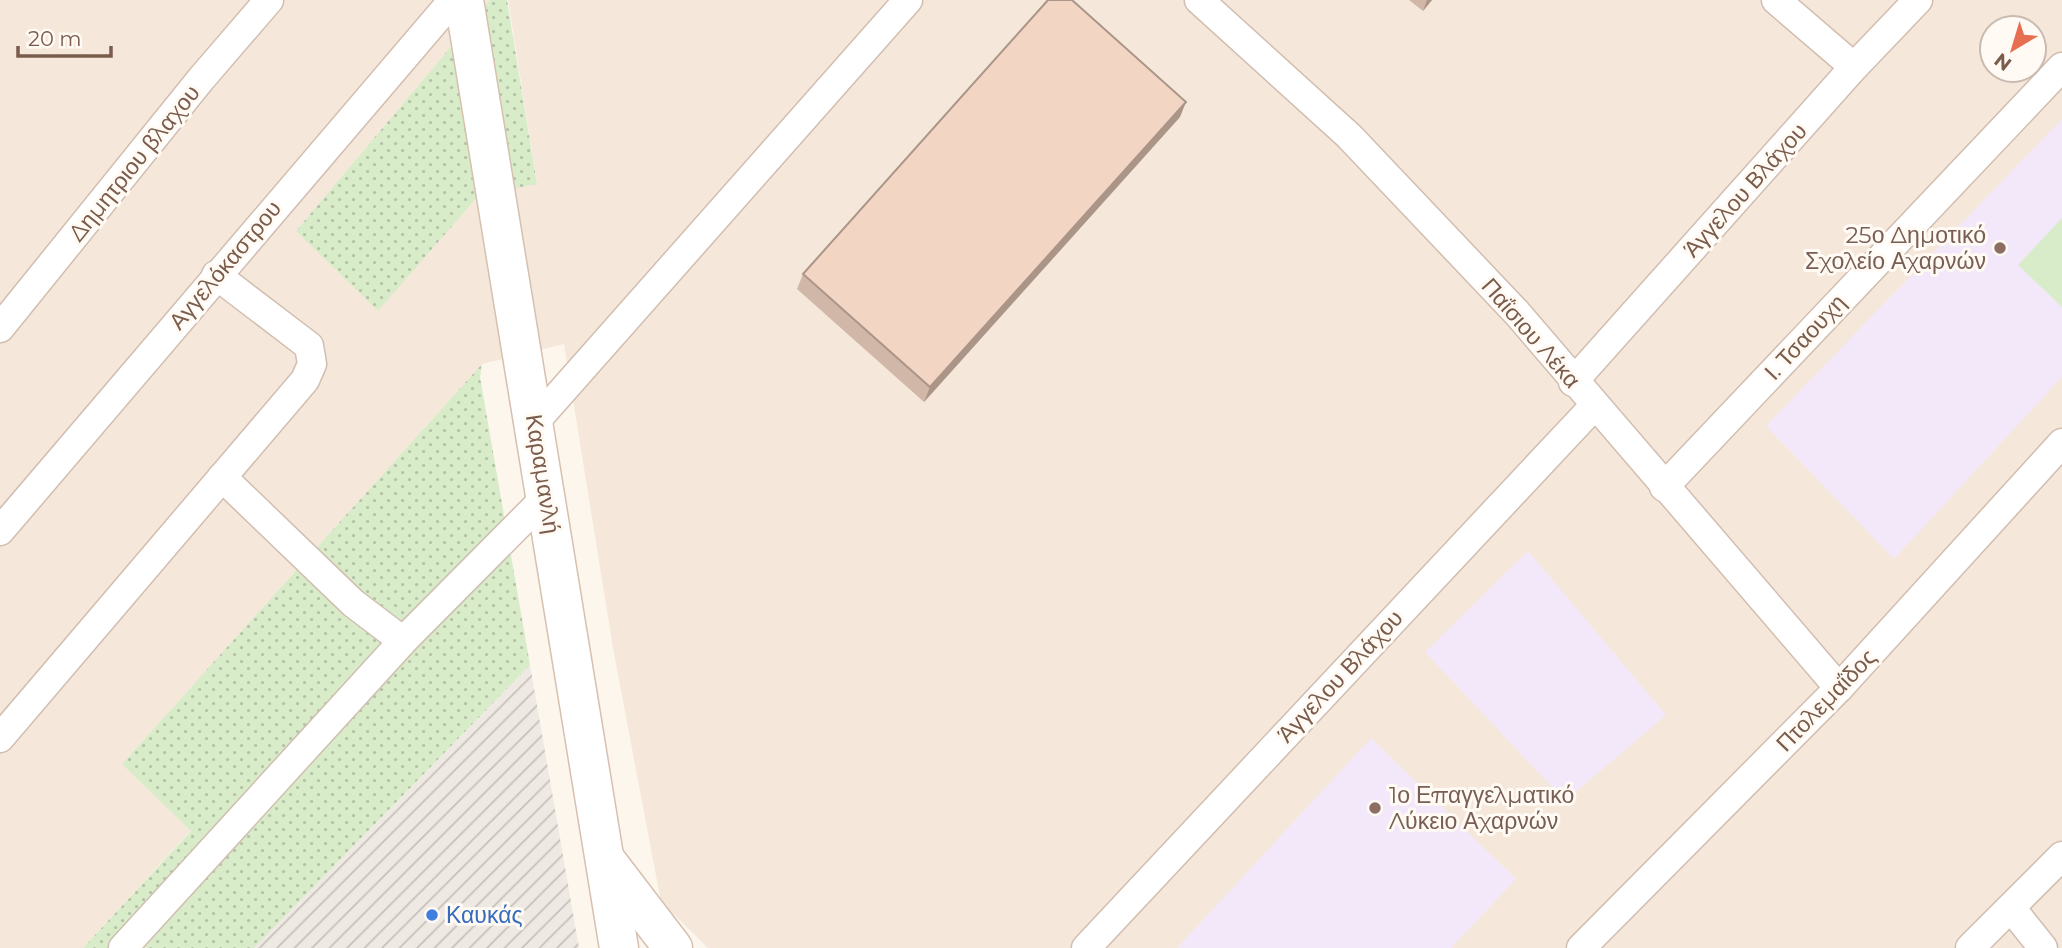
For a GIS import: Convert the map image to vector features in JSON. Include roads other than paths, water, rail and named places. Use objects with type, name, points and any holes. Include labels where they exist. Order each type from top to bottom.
[{"type":"main road","name":"Καραμανλή","points":[[464,0],[619,948]]},
{"type":"main road","points":[[604,858],[673,948]]},
{"type":"street","name":"Δημητριου βλαχου","points":[[0,328],[269,0]]},
{"type":"street","name":"Αγγελόκαστρου","points":[[0,531],[453,0]]},
{"type":"street","points":[[534,423],[908,0]]},
{"type":"street","name":"Παΐσιου Λέκα","points":[[1199,0],[1349,136],[1517,313],[1573,382],[1839,688]]},
{"type":"street","points":[[1776,0],[1854,66]]},
{"type":"street","name":"Άγγελου Βλάχου","points":[[1573,382],[1854,66],[1919,0]]},
{"type":"street","name":"Ι. Τσαουχη","points":[[1664,487],[2062,67]]},
{"type":"street","points":[[0,738],[305,380],[312,364],[309,346],[216,275]]},
{"type":"street","name":"Άγγελου Βλάχου","points":[[1086,948],[1595,405]]},
{"type":"street","name":"Πτολεμαΐδος","points":[[1581,948],[1839,688],[2062,443]]},
{"type":"street","points":[[222,477],[353,603],[403,641]]},
{"type":"street","points":[[123,948],[403,641],[547,496]]},
{"type":"street","points":[[1970,948],[2012,909],[2062,856]]},
{"type":"street","points":[[2012,909],[2043,948]]},
{"type":"place","name":"25ο Δημοτικό Σχολείο Αχαρνών","points":[[2000,248]]},
{"type":"place","name":"1ο Επαγγελματικό Λύκειο Αχαρνών","points":[[1375,808]]},
{"type":"place","name":"Καυκάς","points":[[432,915]]}]
